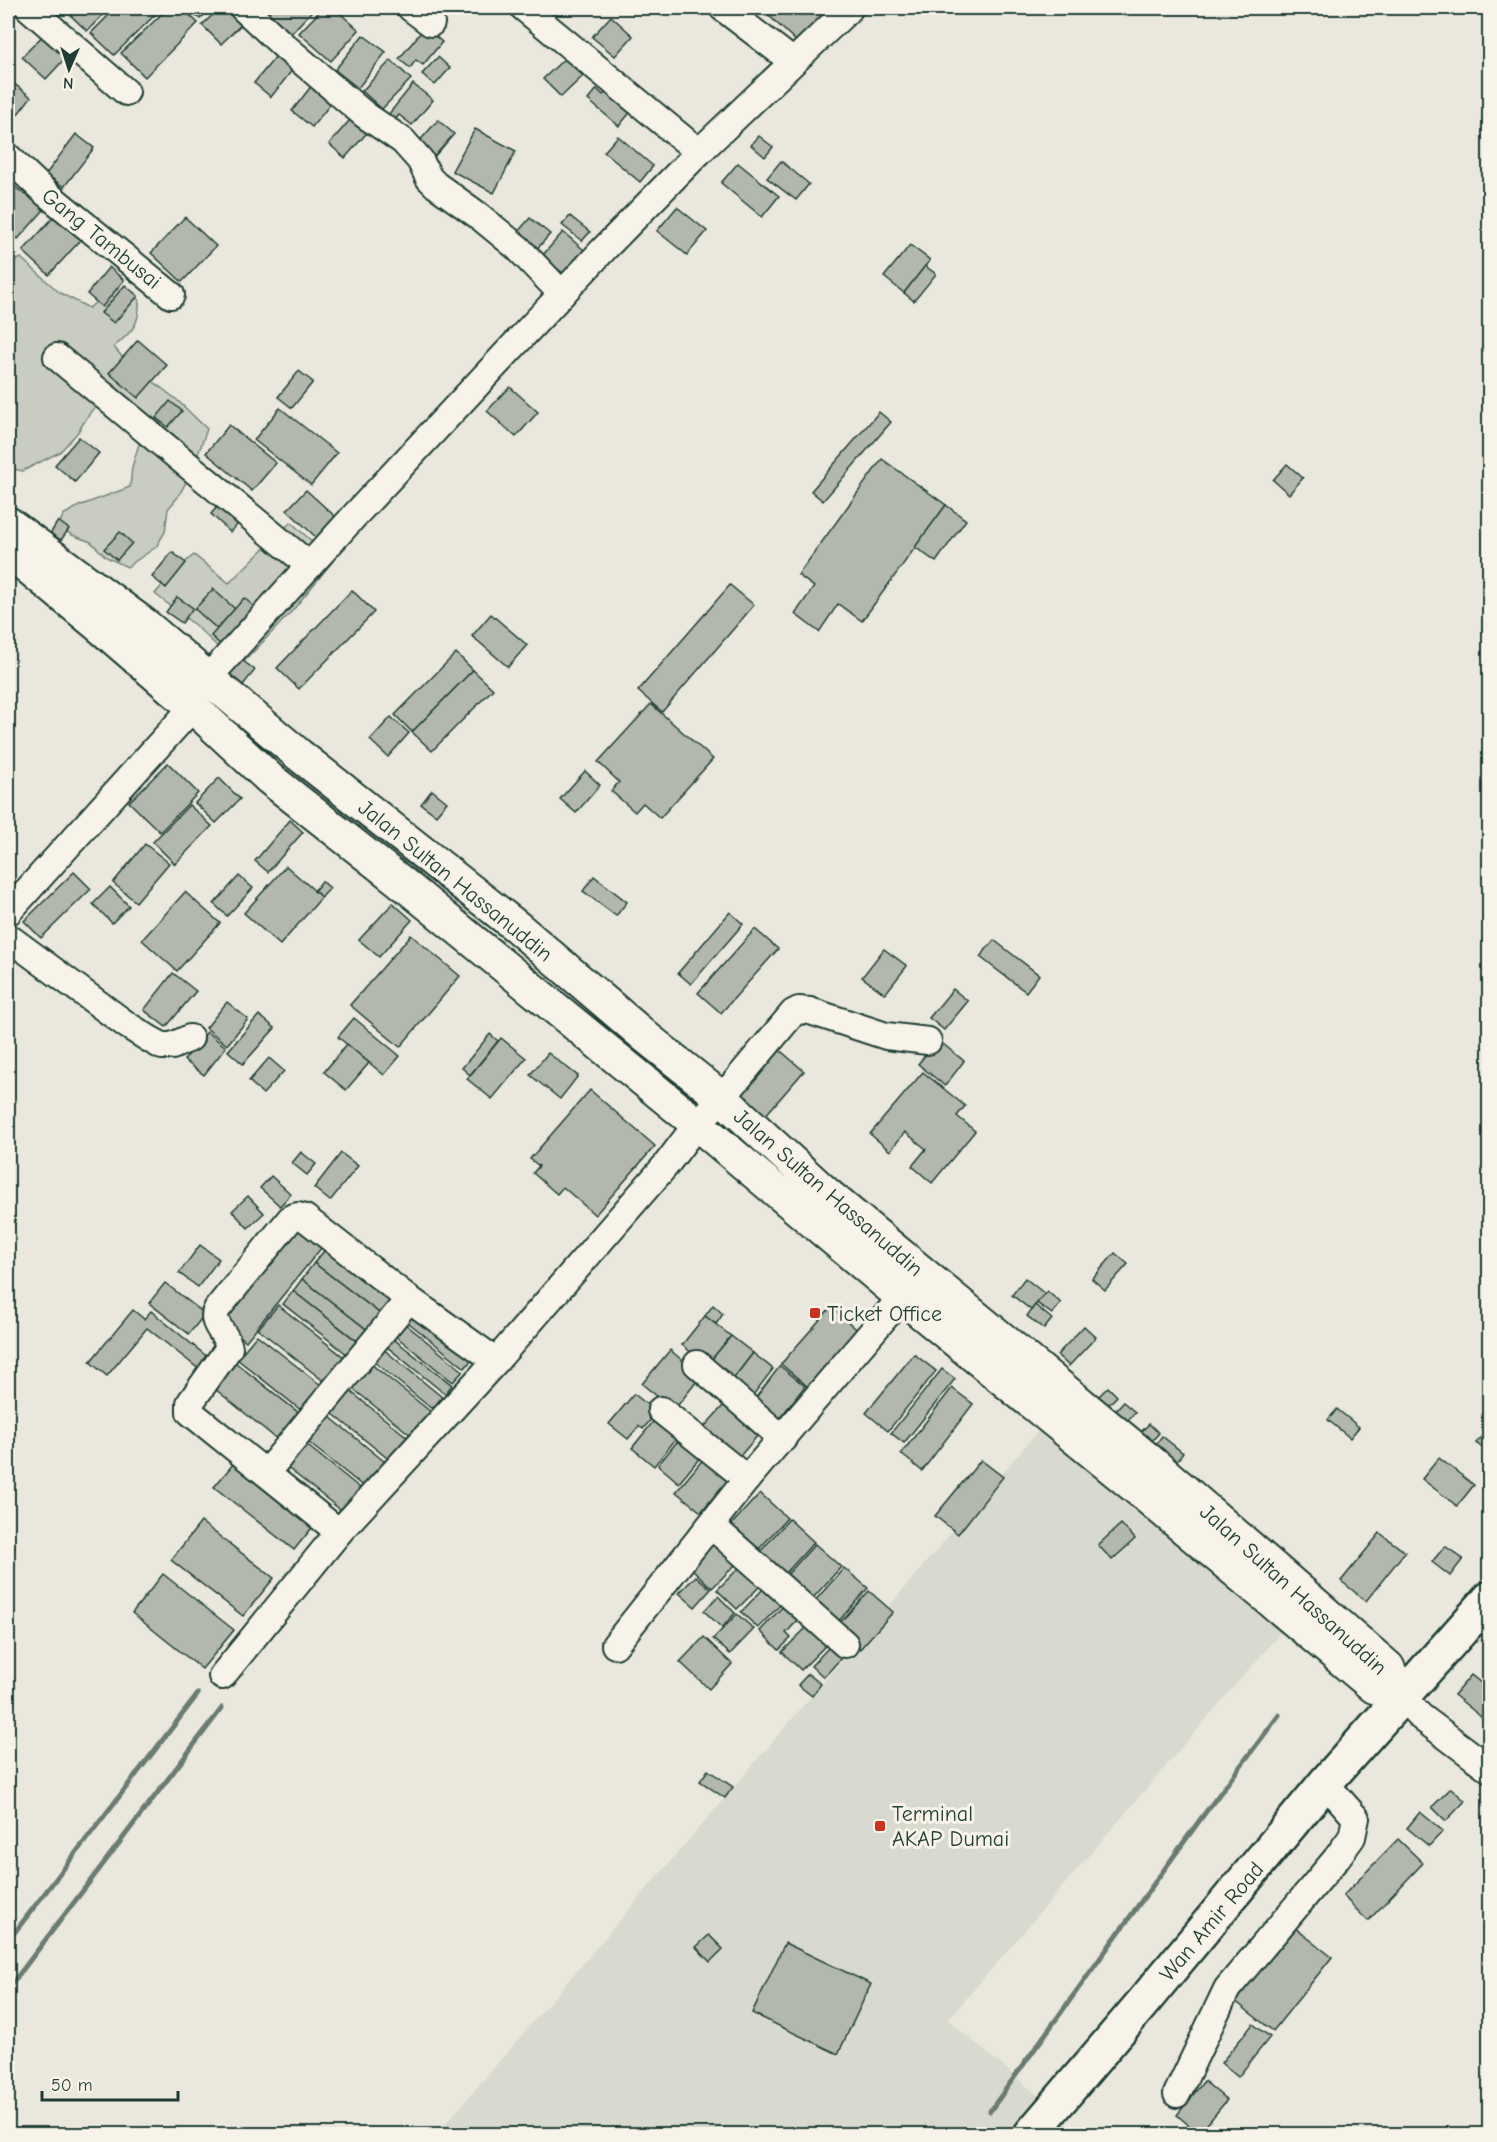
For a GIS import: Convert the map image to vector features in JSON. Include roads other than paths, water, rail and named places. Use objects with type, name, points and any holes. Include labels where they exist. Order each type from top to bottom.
[{"type":"highway","name":"Wan Amir Road","points":[[1031,2134],[1325,1783],[1490,1598]]},
{"type":"main road","name":"Jalan Sultan Hassanuddin","points":[[8,523],[109,615],[193,707],[269,778],[697,1124],[902,1297],[1106,1445],[1388,1667],[1396,1702]]},
{"type":"main road","name":"Jalan Sultan Hassanuddin","points":[[8,551],[207,678],[299,755],[517,927],[647,1038],[722,1098],[1106,1445]]},
{"type":"street","points":[[29,8],[126,92]]},
{"type":"street","points":[[243,8],[365,115],[403,141],[420,160],[429,178],[436,185],[518,248],[562,294]]},
{"type":"street","points":[[411,8],[430,23]]},
{"type":"street","points":[[524,8],[699,152]]},
{"type":"street","points":[[723,8],[792,61]]},
{"type":"street","points":[[207,678],[309,565],[562,294],[699,152],[850,8]]},
{"type":"street","name":"Gang Tambusai","points":[[8,157],[56,201],[171,294]]},
{"type":"street","points":[[57,357],[309,565]]},
{"type":"street","points":[[8,912],[193,707]]},
{"type":"street","points":[[8,937],[127,1025],[162,1046],[172,1046],[190,1038]]},
{"type":"street","points":[[222,1676],[339,1532],[496,1361],[666,1165],[697,1124],[722,1098],[793,1013],[799,1010],[810,1011],[886,1036],[928,1041]]},
{"type":"street","points":[[339,1532],[192,1415],[189,1408],[190,1403],[229,1348],[228,1342],[215,1321],[214,1315],[217,1309],[294,1216],[305,1218],[409,1299],[496,1361]]},
{"type":"street","points":[[615,1645],[747,1479],[902,1297]]},
{"type":"street","points":[[266,1473],[409,1299]]},
{"type":"street","points":[[697,1364],[783,1439]]},
{"type":"street","points":[[661,1410],[747,1479]]},
{"type":"street","points":[[711,1526],[845,1644]]},
{"type":"street","points":[[1396,1702],[1421,1717],[1490,1769]]},
{"type":"street","points":[[1177,2094],[1227,1989],[1352,1837],[1356,1818],[1325,1783]]},
{"type":"waterway","points":[[8,1941],[198,1694]]},
{"type":"waterway","points":[[8,1989],[222,1708]]},
{"type":"waterway","points":[[990,2111],[1202,1817],[1279,1715]]},
{"type":"place","name":"Ticket Office","points":[[815,1313]]},
{"type":"place","name":"Terminal AKAP Dumai","points":[[880,1826]]}]
